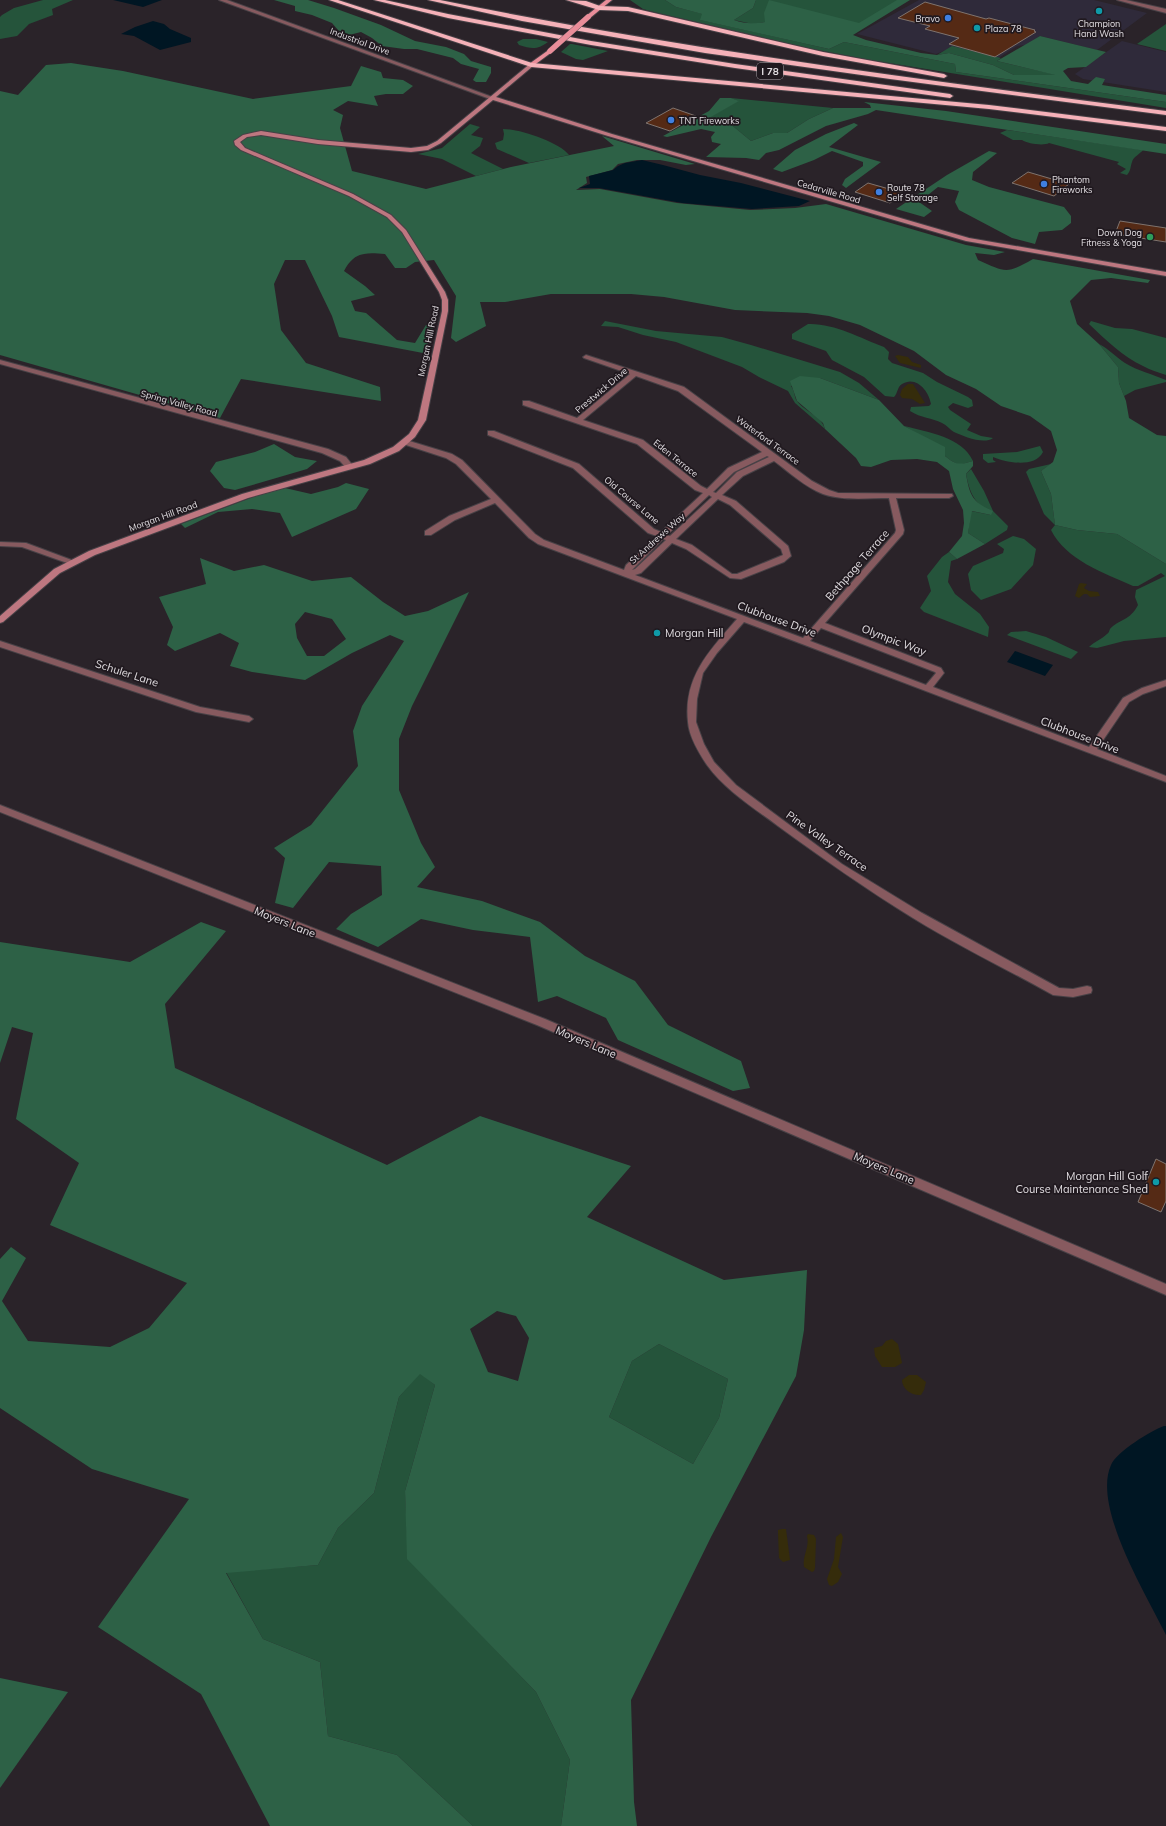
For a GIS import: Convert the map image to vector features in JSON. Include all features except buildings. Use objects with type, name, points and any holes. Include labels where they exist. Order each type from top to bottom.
[{"type":"highway","points":[[332,0],[531,65],[989,107],[1166,127]]},
{"type":"highway","name":"I 78","points":[[378,0],[543,34],[666,55],[1166,127]]},
{"type":"highway","name":"I 78","points":[[431,0],[573,28],[749,58],[1166,113]]},
{"type":"highway","points":[[569,0],[586,3],[599,8],[621,8],[823,54],[948,76]]},
{"type":"highway","points":[[623,1],[629,6],[643,13]]},
{"type":"highway","points":[[971,80],[1166,113]]},
{"type":"main road","name":"Morgan Hill Road","points":[[0,620],[52,575],[73,562],[109,546],[245,496],[380,458],[406,442],[422,420],[445,310],[445,300],[442,292],[404,231],[389,216],[360,199],[243,149],[237,143],[240,138],[261,133],[318,142],[398,150],[422,149],[439,142],[609,0]]},
{"type":"main road","name":"Cedarville Road","points":[[492,98],[625,140],[968,240],[1166,274]]},
{"type":"street","name":"Industrial Drive","points":[[222,0],[492,98]]},
{"type":"street","points":[[1120,0],[1166,11]]},
{"type":"street","name":"Waterford Terrace","points":[[586,357],[681,389],[809,484],[826,492],[838,495],[949,496]]},
{"type":"street","name":"Spring Valley Road","points":[[0,363],[325,452],[345,460],[350,467]]},
{"type":"street","name":"Prestwick Drive","points":[[578,421],[635,373]]},
{"type":"street","name":"Eden Terrace","points":[[526,403],[640,442],[698,488],[733,503],[785,548],[787,556],[781,560]]},
{"type":"street","name":"Old Course Lane","points":[[491,433],[576,466],[651,531],[689,547],[730,576],[738,577],[781,560]]},
{"type":"street","name":"Clubhouse Drive","points":[[406,442],[454,458],[532,536],[541,542],[1166,779]]},
{"type":"street","name":"St Andrews Way","points":[[626,575],[628,567],[734,468],[771,455]]},
{"type":"street","name":"St Andrews Way","points":[[626,575],[638,571],[740,474],[771,455]]},
{"type":"street","name":"Bethpage Terrace","points":[[805,641],[899,534],[900,530],[892,496]]},
{"type":"street","points":[[428,533],[463,511],[496,500]]},
{"type":"street","points":[[0,544],[29,547],[73,562]]},
{"type":"street","name":"Pine Valley Terrace","points":[[743,618],[714,652],[699,673],[693,699],[692,722],[700,744],[711,764],[733,787],[839,866],[918,916],[1046,988],[1057,992],[1073,993],[1087,990]]},
{"type":"street","name":"Olympic Way","points":[[820,624],[932,666],[940,673],[928,688]]},
{"type":"street","name":"Schuler Lane","points":[[0,644],[199,710],[249,719]]},
{"type":"street","points":[[1091,751],[1126,700],[1133,695],[1166,683]]},
{"type":"street","name":"Moyers Lane","points":[[0,808],[541,1022],[880,1166],[1166,1290]]},
{"type":"shaded area","name":"Plaza 78","points":[[919,0],[1094,0],[1147,13],[1097,50],[1040,36],[1026,45],[1017,46],[994,61],[949,49],[936,54],[857,34]]},
{"type":"shaded area","points":[[1122,41],[1166,52],[1166,92],[1083,79],[1075,74]]},
{"type":"green space","points":[[43,0],[73,0],[52,9],[53,15],[29,24],[17,36],[0,39],[0,17],[2,15],[14,8]]},
{"type":"green space","points":[[274,0],[308,0],[334,8],[381,25],[415,41],[446,47],[464,54],[471,61],[491,67],[491,73],[486,82],[476,82],[473,80],[479,69],[461,64],[453,58],[417,49],[382,46],[361,32],[349,35],[338,30],[332,23],[312,15],[295,11],[295,6]]},
{"type":"green space","points":[[630,0],[665,0],[676,7],[703,14],[701,20],[829,49],[844,42],[955,64],[956,72],[1166,102],[1166,108],[871,60],[813,49],[654,12],[643,9]]},
{"type":"green space","points":[[665,0],[756,0],[753,8],[734,20],[742,22],[765,22],[764,13],[769,0],[859,23],[897,0],[910,0],[853,35],[866,40],[921,53],[937,55],[949,53],[993,65],[1014,75],[1055,75],[997,61],[1040,36],[1106,52],[1086,67],[1068,68],[1063,71],[1071,81],[1088,84],[1096,77],[1105,79],[1102,85],[1166,95],[1166,102],[956,72],[955,64],[844,42],[829,49],[700,20],[702,14],[676,7]]},
{"type":"green space","points":[[756,0],[906,0],[864,25],[766,22],[753,24],[734,20],[753,8]]},
{"type":"green space","points":[[1166,24],[1166,51],[1137,44]]},
{"type":"green space","points":[[523,39],[536,39],[548,42],[537,48],[531,48],[519,45],[517,42]]},
{"type":"green space","points":[[570,44],[608,51],[583,60],[576,59],[561,52]]},
{"type":"green space","points":[[952,46],[1001,58],[997,61],[1057,75],[1014,75],[993,65],[949,53],[937,55]]},
{"type":"green space","points":[[71,63],[123,71],[253,99],[351,86],[361,66],[381,72],[383,78],[403,80],[413,86],[403,94],[374,96],[378,106],[348,101],[333,110],[343,115],[340,128],[352,171],[426,189],[511,167],[614,146],[602,136],[695,164],[686,165],[660,160],[637,160],[618,164],[612,170],[586,177],[587,183],[576,190],[600,189],[677,203],[750,210],[795,208],[826,204],[966,245],[1005,252],[994,255],[975,253],[978,260],[1000,269],[1011,270],[1033,259],[1150,280],[1148,283],[1111,278],[1091,280],[1070,301],[1077,324],[1099,344],[1118,367],[1119,383],[1126,401],[1129,418],[1157,435],[1166,436],[1166,564],[1117,534],[1077,530],[1055,525],[1051,494],[1041,471],[1053,462],[1057,450],[1051,431],[1030,416],[1001,406],[976,389],[946,375],[914,351],[860,325],[829,316],[807,313],[735,310],[664,297],[631,294],[551,294],[505,302],[480,302],[486,326],[456,342],[451,338],[456,296],[434,260],[415,262],[406,268],[395,268],[385,254],[366,253],[352,260],[344,271],[375,295],[351,301],[355,311],[366,313],[397,340],[415,343],[426,325],[434,325],[427,347],[423,353],[339,337],[332,316],[305,260],[285,260],[274,284],[281,330],[306,363],[380,387],[381,401],[241,379],[220,418],[0,355],[0,91],[18,95],[46,65]]},
{"type":"green space","points":[[720,98],[731,98],[739,101],[711,117],[728,122],[751,141],[773,133],[787,133],[809,119],[833,108],[871,108],[870,105],[864,102],[946,111],[1166,144],[1166,154],[876,110],[868,114],[826,126],[779,150],[766,153],[759,160],[746,158],[706,157],[721,144],[712,142],[711,137],[715,132],[701,129],[667,137],[663,136],[709,111]]},
{"type":"green space","points":[[731,98],[833,108],[809,119],[787,133],[773,133],[751,141],[728,122],[710,117],[738,101]]},
{"type":"green space","points":[[854,123],[858,125],[829,147],[881,162],[846,188],[842,185],[845,179],[863,166],[863,162],[832,151],[814,160],[782,172],[773,169],[795,150],[826,134]]},
{"type":"green space","points":[[470,124],[480,127],[471,135],[483,138],[480,146],[471,153],[503,169],[476,176],[442,159],[418,154],[442,148]]},
{"type":"green space","points":[[503,129],[519,131],[539,137],[557,145],[569,155],[529,163],[497,149],[495,143],[503,140]]},
{"type":"green space","points":[[1007,130],[1143,150],[1133,160],[1127,175],[1120,173],[1126,169],[1117,164],[1119,162],[1049,143],[1036,144],[1028,143],[1022,140],[1013,140],[1000,133]]},
{"type":"green space","points":[[989,151],[997,153],[973,172],[972,180],[989,187],[1064,207],[1071,216],[1071,223],[1062,230],[1039,232],[1035,244],[1012,238],[959,210],[955,202],[959,191],[938,187],[919,202],[932,211],[924,217],[896,209],[947,175]]},
{"type":"green space","points":[[605,321],[656,331],[722,337],[751,345],[840,372],[859,383],[879,400],[820,378],[791,386],[795,398],[800,405],[820,420],[825,429],[795,403],[788,391],[742,367],[676,342],[643,335],[618,327],[601,326]]},
{"type":"green space","points":[[1091,321],[1115,328],[1132,329],[1166,338],[1166,375],[1151,370],[1121,353],[1089,324]]},
{"type":"green space","points":[[808,324],[818,324],[837,328],[884,347],[889,352],[888,359],[892,363],[923,373],[937,382],[968,397],[972,400],[973,406],[968,408],[953,403],[948,407],[950,410],[971,424],[967,430],[981,436],[993,438],[984,441],[968,438],[954,432],[942,423],[910,411],[911,407],[929,406],[931,404],[928,394],[917,383],[907,382],[902,384],[898,388],[894,397],[885,396],[864,377],[832,360],[826,351],[792,339],[792,334]]},
{"type":"green space","points":[[1099,344],[1130,366],[1166,380],[1166,382],[1135,390],[1124,396],[1119,383],[1118,367]]},
{"type":"green space","points":[[800,376],[820,378],[879,400],[904,426],[945,447],[945,456],[952,461],[961,464],[973,461],[973,466],[966,474],[971,493],[981,505],[993,511],[991,515],[972,511],[968,533],[985,544],[957,559],[949,552],[962,536],[964,523],[963,510],[953,489],[949,471],[937,462],[917,459],[891,460],[871,467],[861,466],[856,458],[825,429],[823,423],[797,401],[790,381]]},
{"type":"green space","points":[[904,426],[933,433],[953,441],[968,453],[973,461],[959,465],[950,460],[920,435]]},
{"type":"green space","points":[[274,444],[295,457],[317,461],[307,469],[235,490],[224,488],[210,471],[216,462],[255,452]]},
{"type":"green space","points":[[1040,446],[1043,452],[1039,457],[1027,462],[1020,463],[1006,461],[993,457],[993,460],[996,462],[988,463],[983,459],[983,454],[1017,452]]},
{"type":"green space","points":[[1051,464],[1041,471],[1051,494],[1055,525],[1044,514],[1026,472],[1029,469]]},
{"type":"green space","points":[[971,469],[984,491],[993,511],[1008,526],[1007,530],[985,544],[968,533],[971,511],[991,515],[977,502],[971,493],[966,474]]},
{"type":"green space","points":[[346,483],[369,489],[356,509],[292,537],[280,513],[252,509],[218,512],[185,528],[181,524],[256,496],[285,488],[311,494],[338,487]]},
{"type":"green space","points":[[1055,525],[1077,530],[1117,534],[1166,564],[1166,637],[1124,641],[1097,648],[1089,647],[1108,634],[1113,626],[1132,614],[1138,605],[1135,597],[1136,590],[1165,576],[1161,573],[1138,586],[1133,586],[1110,576],[1087,564],[1066,550],[1051,530]]},
{"type":"green space","points":[[1013,536],[1024,539],[1036,549],[1033,565],[1011,589],[981,600],[971,590],[968,574],[973,566],[1003,553],[1004,549],[997,544]]},
{"type":"green space","points":[[949,552],[957,559],[951,561],[948,582],[955,594],[980,614],[989,627],[988,637],[924,612],[920,608],[931,591],[927,576],[942,557]]},
{"type":"green space","points":[[200,558],[234,571],[264,565],[312,581],[351,577],[383,602],[405,616],[428,611],[469,592],[412,706],[399,739],[399,790],[421,843],[435,867],[417,887],[482,901],[540,922],[585,956],[635,981],[668,1025],[741,1061],[750,1088],[733,1091],[618,1040],[606,1018],[557,996],[538,1002],[530,937],[473,930],[421,919],[378,947],[336,929],[351,914],[382,895],[381,866],[329,862],[293,908],[275,903],[285,858],[274,848],[311,825],[358,766],[353,731],[362,706],[404,641],[390,635],[352,653],[305,680],[252,672],[230,666],[239,643],[220,633],[175,651],[167,645],[173,627],[159,597],[206,584]],"holes":[[[305,612],[332,619],[346,639],[324,656],[307,656],[297,638],[295,624]]]},
{"type":"green space","points":[[1026,631],[1046,637],[1078,652],[1071,659],[1007,635],[1011,632]]},
{"type":"green space","points":[[201,922],[226,931],[165,1004],[175,1068],[387,1165],[480,1116],[631,1166],[587,1217],[724,1280],[807,1270],[804,1330],[796,1376],[711,1537],[631,1700],[634,1802],[637,1826],[561,1826],[570,1760],[536,1692],[407,1559],[405,1491],[435,1385],[420,1374],[399,1397],[374,1493],[338,1528],[318,1565],[226,1573],[263,1639],[320,1662],[328,1736],[397,1755],[473,1826],[270,1826],[201,1694],[98,1627],[189,1499],[92,1469],[0,1408],[0,1259],[11,1247],[26,1258],[2,1301],[28,1341],[110,1347],[149,1328],[187,1283],[50,1225],[79,1163],[16,1119],[33,1033],[12,1027],[0,1063],[0,942],[130,962]],"holes":[[[497,1311],[516,1316],[529,1338],[518,1381],[488,1372],[470,1329]],[[659,1344],[728,1379],[719,1418],[693,1464],[609,1417],[632,1361]]]},
{"type":"green space","points":[[659,1344],[728,1379],[719,1418],[693,1464],[609,1417],[632,1361]]},
{"type":"green space","points":[[420,1373],[435,1385],[405,1491],[408,1559],[536,1692],[570,1760],[561,1826],[473,1826],[397,1755],[328,1736],[320,1662],[263,1639],[226,1572],[318,1565],[338,1528],[374,1493],[399,1397]]},
{"type":"green space","points":[[0,1678],[68,1692],[0,1788]]},
{"type":"sand","points":[[898,355],[908,357],[912,362],[921,365],[921,368],[900,363],[895,356]]},
{"type":"sand","points":[[908,384],[913,384],[925,403],[920,404],[912,399],[902,398],[900,395],[902,389]]},
{"type":"sand","points":[[1079,584],[1087,584],[1084,588],[1089,591],[1098,592],[1100,596],[1090,597],[1087,594],[1084,594],[1079,598],[1075,596]]},
{"type":"sand","points":[[892,1339],[898,1344],[902,1363],[895,1367],[882,1367],[875,1356],[874,1348],[882,1346],[886,1341]]},
{"type":"sand","points":[[909,1375],[917,1375],[926,1382],[921,1395],[911,1393],[902,1383],[902,1380]]},
{"type":"sand","points":[[786,1529],[790,1560],[783,1562],[779,1558],[778,1533],[778,1530]]},
{"type":"sand","points":[[841,1533],[843,1537],[838,1567],[842,1574],[838,1582],[832,1586],[829,1585],[827,1579],[834,1559],[836,1537]]},
{"type":"sand","points":[[808,1534],[814,1535],[816,1539],[815,1568],[812,1572],[804,1567],[804,1559],[808,1544]]},
{"type":"water","points":[[113,0],[162,0],[143,7]]},
{"type":"water","points":[[153,21],[164,24],[170,29],[191,38],[191,42],[160,50],[134,36],[121,34],[135,27]]},
{"type":"water","points":[[642,160],[810,201],[799,206],[752,209],[682,203],[599,188],[579,188],[590,184],[589,176],[613,170],[625,163]]},
{"type":"water","points":[[1015,651],[1053,665],[1045,676],[1007,662]]},
{"type":"water","points":[[1166,1426],[1166,1635],[1124,1551],[1115,1527],[1109,1504],[1107,1483],[1111,1465],[1120,1454],[1143,1437]]},
{"type":"place","name":"Champion Hand Wash","points":[[1099,11]]},
{"type":"place","name":"Bravo","points":[[948,18]]},
{"type":"place","name":"Plaza 78","points":[[977,28]]},
{"type":"place","name":"TNT Fireworks","points":[[671,120]]},
{"type":"place","name":"Phantom Fireworks","points":[[1044,184]]},
{"type":"place","name":"Route 78 Self Storage","points":[[879,192]]},
{"type":"place","name":"Down Dog Fitness & Yoga","points":[[1150,237]]},
{"type":"place","name":"Morgan Hill","points":[[657,633]]},
{"type":"place","name":"Morgan Hill Golf Course Maintenance Shed","points":[[1156,1182]]}]
